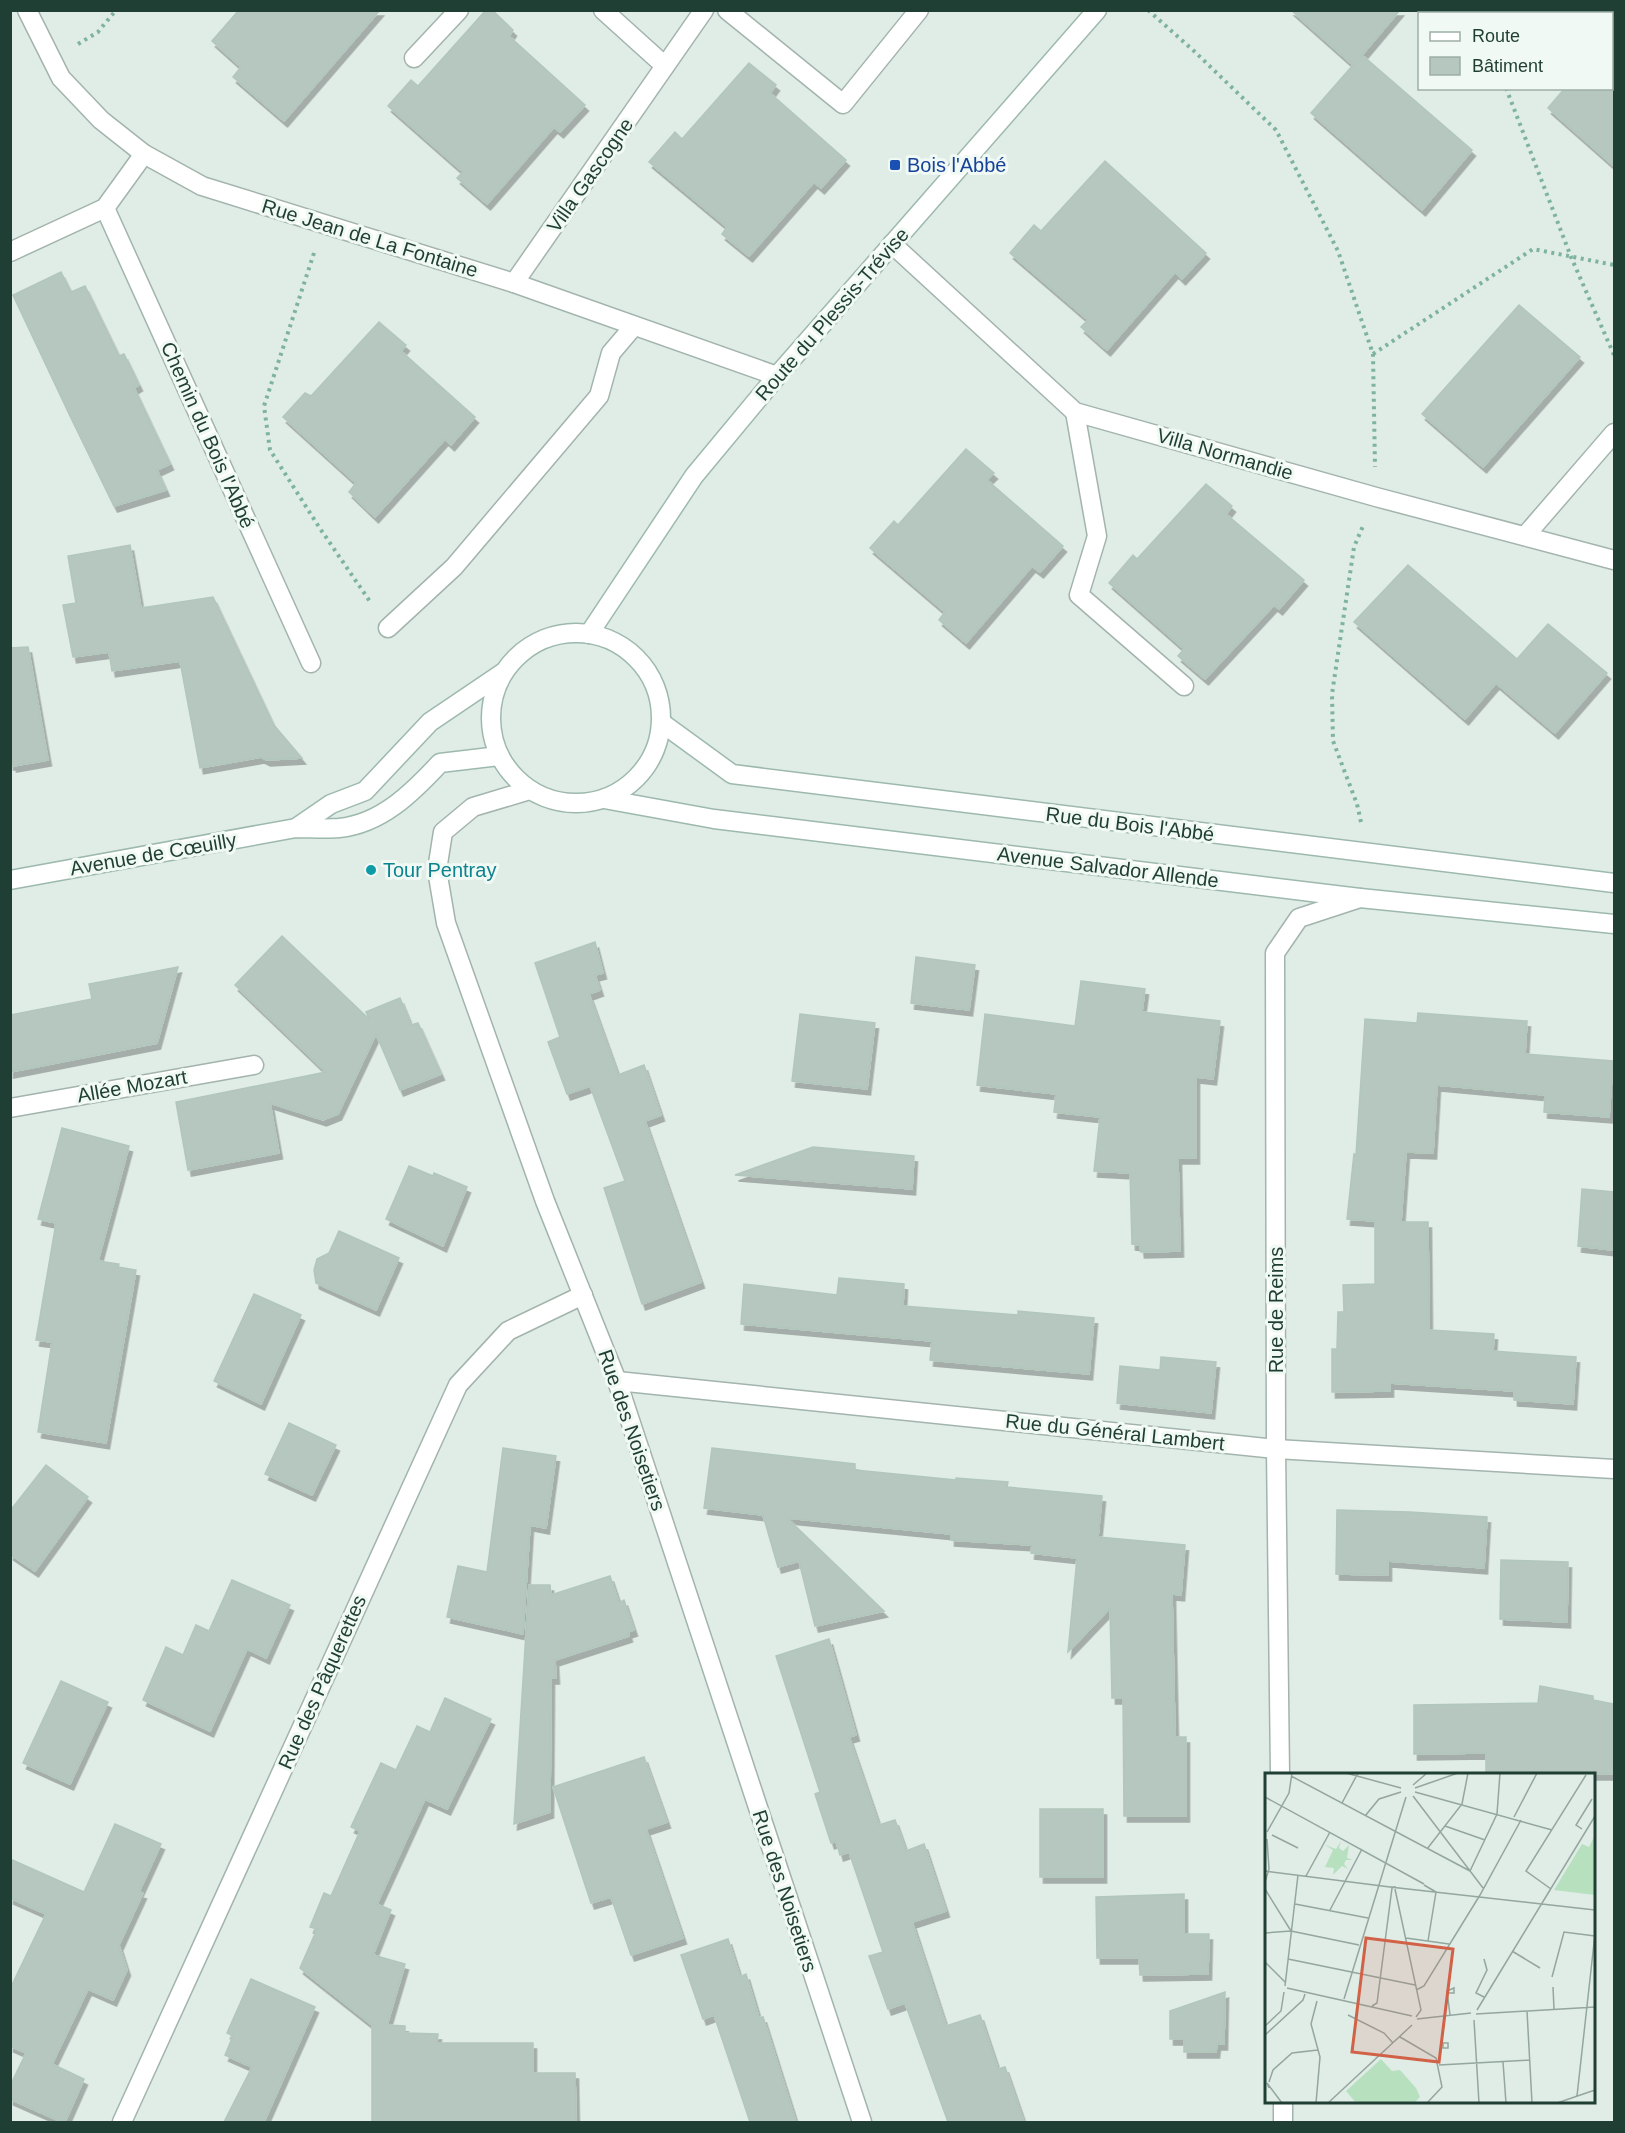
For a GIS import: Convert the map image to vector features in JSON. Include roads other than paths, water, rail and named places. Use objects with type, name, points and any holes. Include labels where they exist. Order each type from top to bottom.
[{"type":"street","name":"Rue Jean de La Fontaine","points":[[27,10],[61,78],[101,120],[144,153],[202,186],[514,283],[777,376]]},
{"type":"street","points":[[414,58],[459,10]]},
{"type":"street","points":[[603,10],[665,66]]},
{"type":"street","name":"Villa Gascogne","points":[[514,283],[704,10]]},
{"type":"street","points":[[727,10],[843,104],[919,10]]},
{"type":"street","name":"Route du Plessis-Trévise","points":[[589,634],[694,476],[777,376],[1097,10]]},
{"type":"street","points":[[10,252],[105,208],[144,153]]},
{"type":"street","name":"Chemin du Bois l'Abbé","points":[[105,208],[310,663]]},
{"type":"street","name":"Villa Normandie","points":[[892,244],[1075,412],[1376,497],[1614,560]]},
{"type":"street","points":[[388,628],[454,567],[599,396],[611,353],[634,326]]},
{"type":"street","points":[[1075,412],[1097,536],[1079,595],[1184,686]]},
{"type":"street","points":[[1525,536],[1614,433]]},
{"type":"street","points":[[565,633],[589,634],[613,641],[634,655],[650,675],[660,698],[662,723],[657,748],[644,770],[626,787],[604,799],[578,804],[553,800],[530,790],[512,775],[499,756],[491,728],[493,699],[504,672],[520,653],[541,640],[565,633]]},
{"type":"street","name":"Avenue de Cœuilly","points":[[296,828],[331,804],[365,791],[430,722],[504,672]]},
{"type":"street","name":"Rue du Bois l'Abbé","points":[[662,723],[732,774],[1614,883]]},
{"type":"street","name":"Avenue de Cœuilly","points":[[10,880],[296,828],[340,828],[375,817],[412,793],[440,763],[499,756]]},
{"type":"street","name":"Rue des Noisetiers","points":[[530,790],[473,807],[443,832],[437,870],[446,922],[545,1201],[617,1381],[862,2122]]},
{"type":"street","name":"Avenue Salvador Allende","points":[[604,799],[714,819],[1360,898],[1614,924]]},
{"type":"street","name":"Rue de Reims","points":[[1280,1773],[1276,1449],[1275,953],[1299,918],[1360,898]]},
{"type":"street","name":"Allée Mozart","points":[[10,1108],[254,1065]]},
{"type":"street","name":"Rue des Pâquerettes","points":[[122,2122],[458,1385],[508,1331],[583,1295]]},
{"type":"street","name":"Rue du Général Lambert","points":[[617,1381],[1276,1449],[1614,1469]]},
{"type":"street","points":[[1283,2103],[1283,2122]]},
{"type":"place","name":"Bois l'Abbé","points":[[895,165]]},
{"type":"place","name":"Tour Pentray","points":[[371,870]]}]
